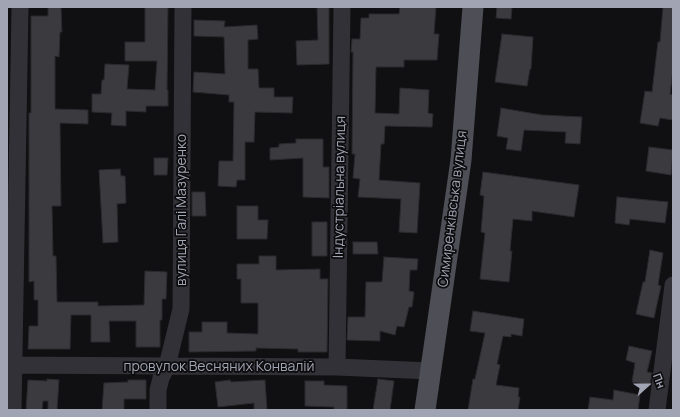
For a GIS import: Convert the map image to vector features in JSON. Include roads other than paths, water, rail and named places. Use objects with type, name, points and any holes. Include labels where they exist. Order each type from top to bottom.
[{"type":"main road","name":"Симиренківська вулиця","points":[[425,410],[461,160],[473,7]]},
{"type":"street","points":[[13,410],[10,365],[20,7]]},
{"type":"street","name":"вулиця Галі Мазуренко","points":[[158,410],[158,390],[161,378],[167,366],[181,309],[183,7]]},
{"type":"street","name":"Індустріальна вулиця","points":[[338,367],[342,7]]},
{"type":"street","points":[[657,410],[673,285]]},
{"type":"street","name":"провулок Весняних Конвалій","points":[[10,365],[338,367],[431,371]]}]
